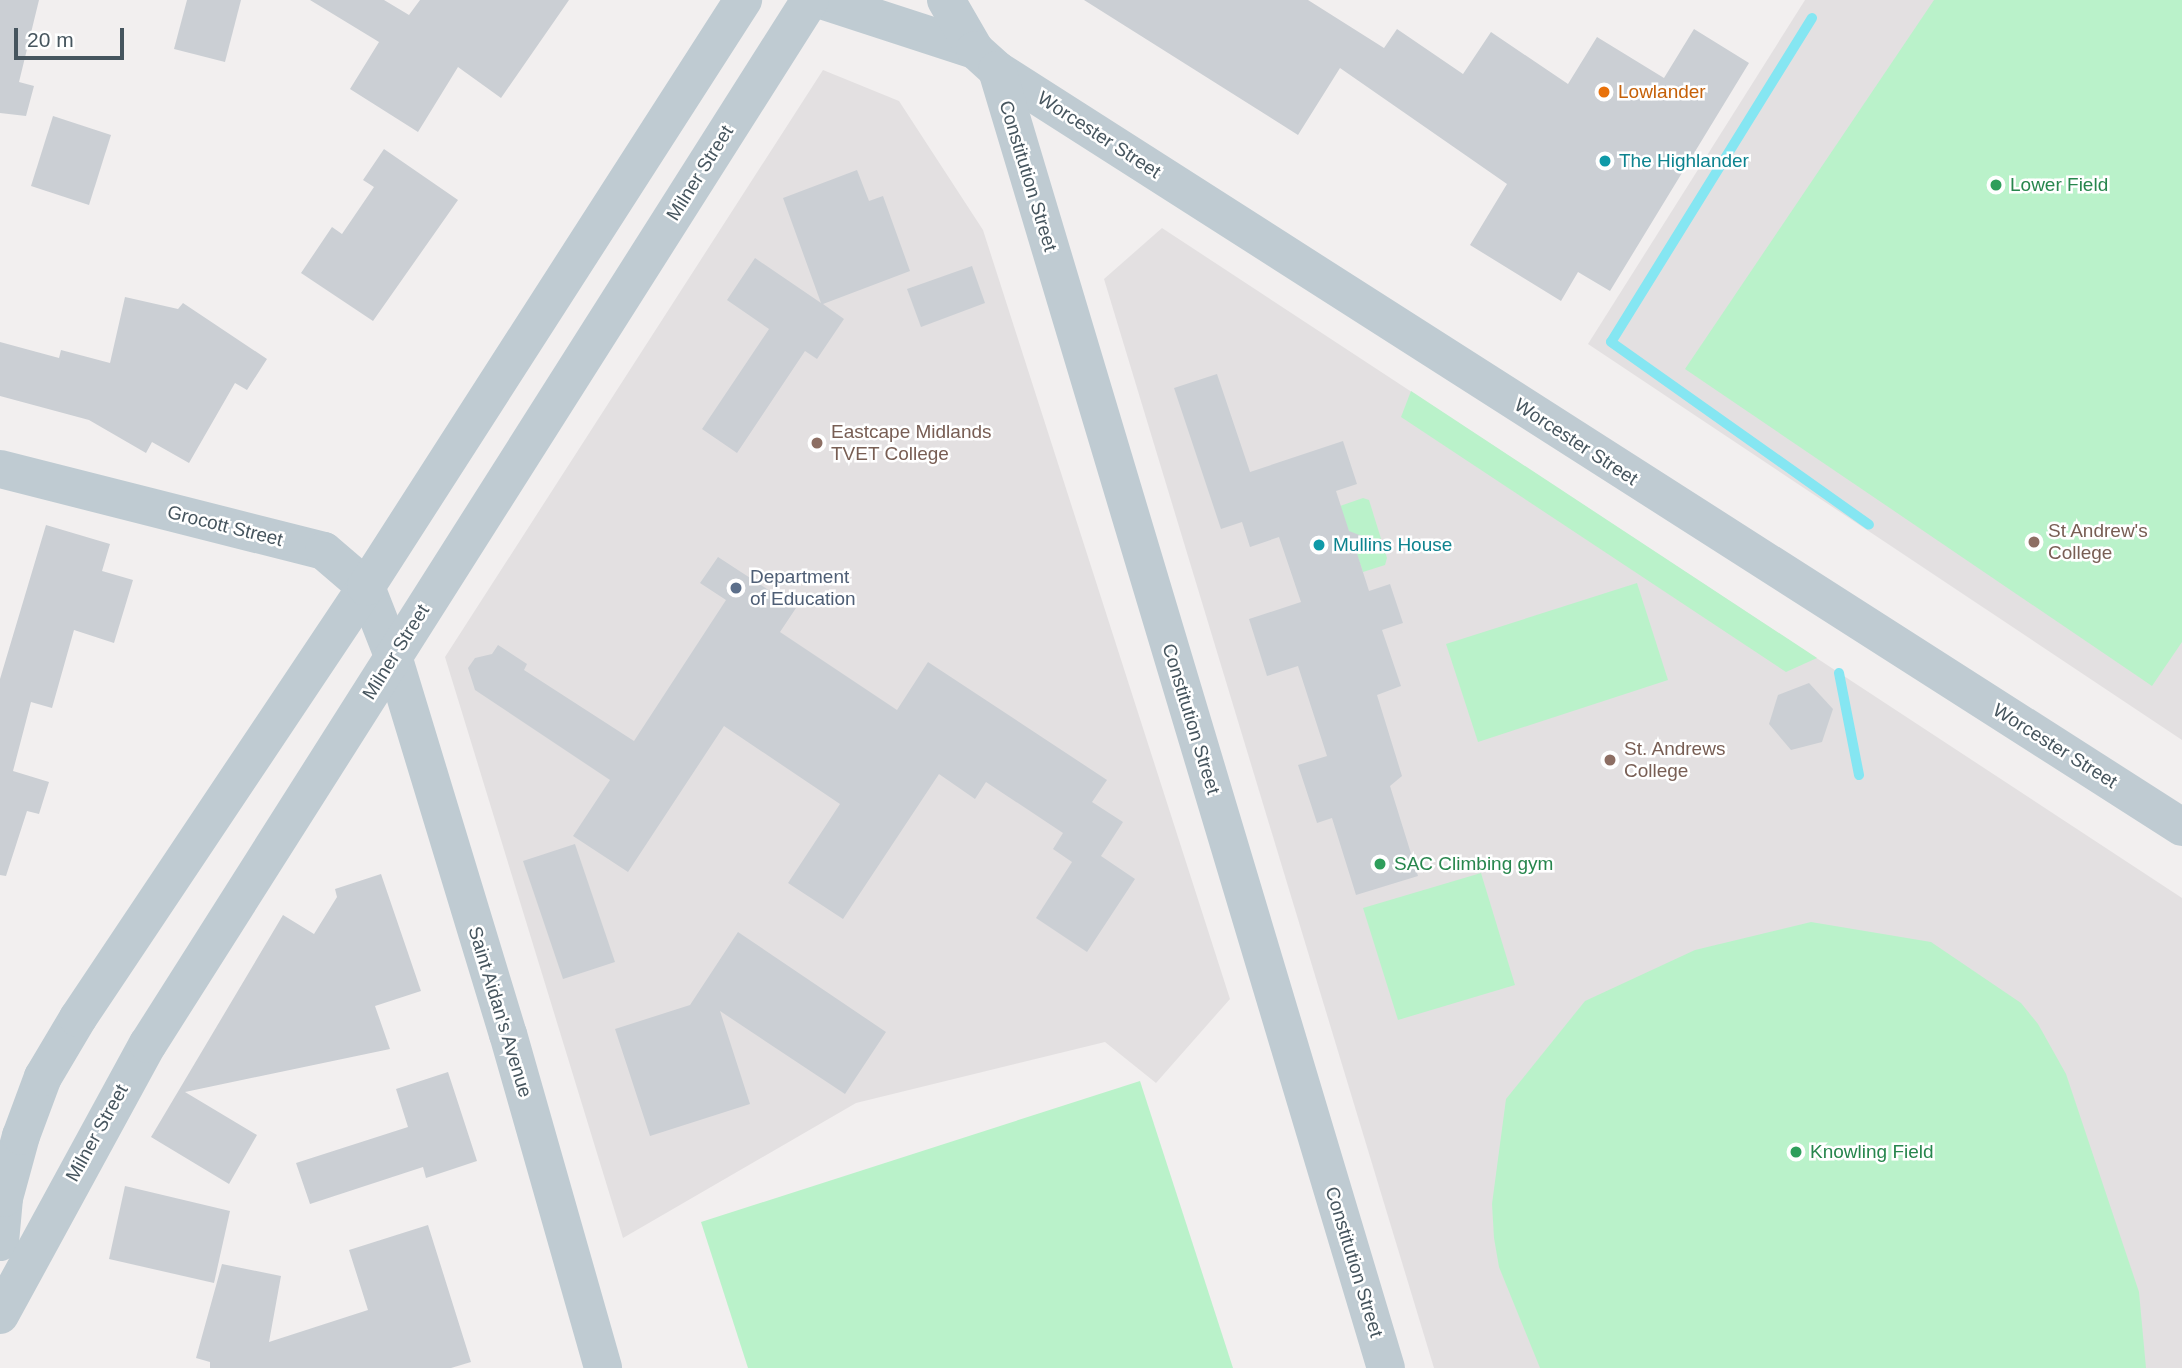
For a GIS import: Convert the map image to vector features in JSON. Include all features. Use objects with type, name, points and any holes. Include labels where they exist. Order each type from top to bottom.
[{"type":"street","points":[[0,1242],[4,1198],[43,1077],[366,587],[743,0]]},
{"type":"street","name":"Milner Street","points":[[0,1315],[148,1044],[810,0]]},
{"type":"street","name":"Worcester Street","points":[[821,0],[986,60],[2182,827]]},
{"type":"street","name":"Worcester Street","points":[[946,0],[986,60]]},
{"type":"street","name":"Constitution Street","points":[[986,60],[1386,1368]]},
{"type":"street","name":"Grocott Street","points":[[0,469],[324,551],[366,587],[393,656]]},
{"type":"street","name":"Saint Aidan's Avenue","points":[[393,656],[603,1368]]},
{"type":"shaded area","name":"Lower Field","points":[[1805,0],[2182,0],[2182,740],[1588,344]]},
{"type":"shaded area","name":"Eastcape Midlands TVET College","points":[[823,70],[899,101],[983,230],[1230,999],[1156,1083],[1105,1042],[856,1103],[623,1238],[445,657]]},
{"type":"shaded area","name":"St. Andrews College","points":[[1162,228],[2182,898],[2182,1368],[1434,1368],[1104,279]]},
{"type":"green space","name":"Lower Field","points":[[1934,0],[2182,0],[2182,642],[2152,686],[1685,369]]},
{"type":"green space","points":[[1411,391],[1817,658],[1786,672],[1401,417]]},
{"type":"green space","points":[[1363,498],[1369,500],[1387,558],[1385,565],[1363,572],[1340,506]]},
{"type":"green space","points":[[1637,583],[1668,680],[1478,742],[1446,644]]},
{"type":"green space","points":[[1481,873],[1515,985],[1398,1020],[1363,908]]},
{"type":"green space","name":"Knowling Field","points":[[1811,922],[1931,942],[2021,1003],[2038,1024],[2066,1074],[2139,1292],[2146,1368],[1540,1368],[1499,1267],[1494,1238],[1492,1204],[1506,1099],[1585,1001],[1695,950]]},
{"type":"green space","points":[[1140,1081],[1233,1368],[748,1368],[701,1222]]},
{"type":"building","points":[[0,0],[39,0],[19,82],[34,86],[26,116],[0,113]]},
{"type":"building","points":[[187,0],[241,0],[225,62],[174,49]]},
{"type":"building","points":[[310,0],[384,0],[409,15],[420,0],[569,0],[501,98],[458,67],[418,132],[350,89],[379,42]]},
{"type":"building","points":[[1084,0],[1308,0],[1384,48],[1397,29],[1463,74],[1491,32],[1568,84],[1597,37],[1664,78],[1694,29],[1749,63],[1610,291],[1578,272],[1561,301],[1470,245],[1507,184],[1340,68],[1298,135]]},
{"type":"building","points":[[53,116],[111,135],[89,205],[31,186]]},
{"type":"building","points":[[384,149],[458,200],[373,321],[301,273],[332,227],[342,234],[374,187],[363,180]]},
{"type":"building","points":[[857,170],[869,201],[883,196],[910,271],[823,304],[844,319],[817,359],[805,351],[737,453],[702,429],[769,329],[727,300],[755,258],[821,303],[783,198]]},
{"type":"building","points":[[972,266],[985,303],[921,327],[907,289]]},
{"type":"building","points":[[125,297],[178,309],[183,303],[267,359],[247,390],[235,383],[189,463],[152,442],[146,453],[89,420],[0,396],[0,342],[59,358],[61,350],[110,363]]},
{"type":"building","name":"Mullins House","points":[[1217,374],[1250,472],[1343,441],[1357,484],[1336,491],[1349,531],[1362,536],[1355,547],[1369,591],[1390,584],[1403,623],[1382,630],[1401,686],[1377,695],[1402,776],[1390,786],[1418,876],[1356,895],[1332,818],[1317,823],[1298,765],[1327,756],[1298,666],[1267,676],[1249,619],[1301,602],[1279,537],[1250,547],[1242,522],[1221,529],[1174,388]]},
{"type":"building","points":[[46,525],[110,544],[102,571],[133,580],[114,643],[74,630],[52,708],[31,702],[13,771],[49,782],[39,814],[27,811],[6,876],[0,875],[0,679]]},
{"type":"building","points":[[718,557],[796,608],[780,632],[897,710],[928,662],[1107,780],[1092,802],[1123,822],[1101,856],[1135,879],[1087,952],[1036,918],[1072,862],[1053,849],[1063,833],[986,782],[975,799],[939,774],[843,919],[788,883],[840,804],[724,726],[628,872],[573,836],[610,780],[475,690],[468,668],[475,658],[492,654],[498,645],[527,664],[524,670],[634,741],[726,600],[700,583]]},
{"type":"building","points":[[1809,683],[1833,709],[1822,742],[1791,750],[1769,724],[1778,695]]},
{"type":"building","points":[[575,844],[615,962],[563,979],[523,861]]},
{"type":"building","points":[[381,874],[421,991],[375,1006],[390,1049],[185,1092],[257,1135],[229,1184],[151,1137],[283,915],[314,934],[337,897],[335,889]]},
{"type":"building","points":[[738,932],[886,1032],[845,1094],[720,1011],[750,1104],[650,1136],[615,1029],[690,1005]]},
{"type":"building","points":[[448,1072],[477,1161],[426,1178],[423,1167],[310,1204],[296,1163],[408,1127],[396,1089]]},
{"type":"building","points":[[125,1186],[230,1211],[214,1283],[109,1259]]},
{"type":"building","points":[[428,1225],[471,1362],[451,1368],[210,1368],[210,1362],[196,1358],[222,1264],[281,1276],[269,1342],[368,1310],[349,1250]]},
{"type":"waterway","points":[[1812,18],[1611,342],[1869,525]]},
{"type":"waterway","points":[[1839,673],[1859,775]]},
{"type":"place","name":"Lowlander","points":[[1604,92]]},
{"type":"place","name":"The Highlander","points":[[1605,161]]},
{"type":"place","name":"Lower Field","points":[[1996,185]]},
{"type":"place","name":"Eastcape Midlands TVET College","points":[[817,443]]},
{"type":"place","name":"St Andrew's College","points":[[2034,542]]},
{"type":"place","name":"Mullins House","points":[[1319,545]]},
{"type":"place","name":"Department of Education","points":[[736,588]]},
{"type":"place","name":"St. Andrews College","points":[[1610,760]]},
{"type":"place","name":"SAC Climbing gym","points":[[1380,864]]},
{"type":"place","name":"Knowling Field","points":[[1796,1152]]}]
